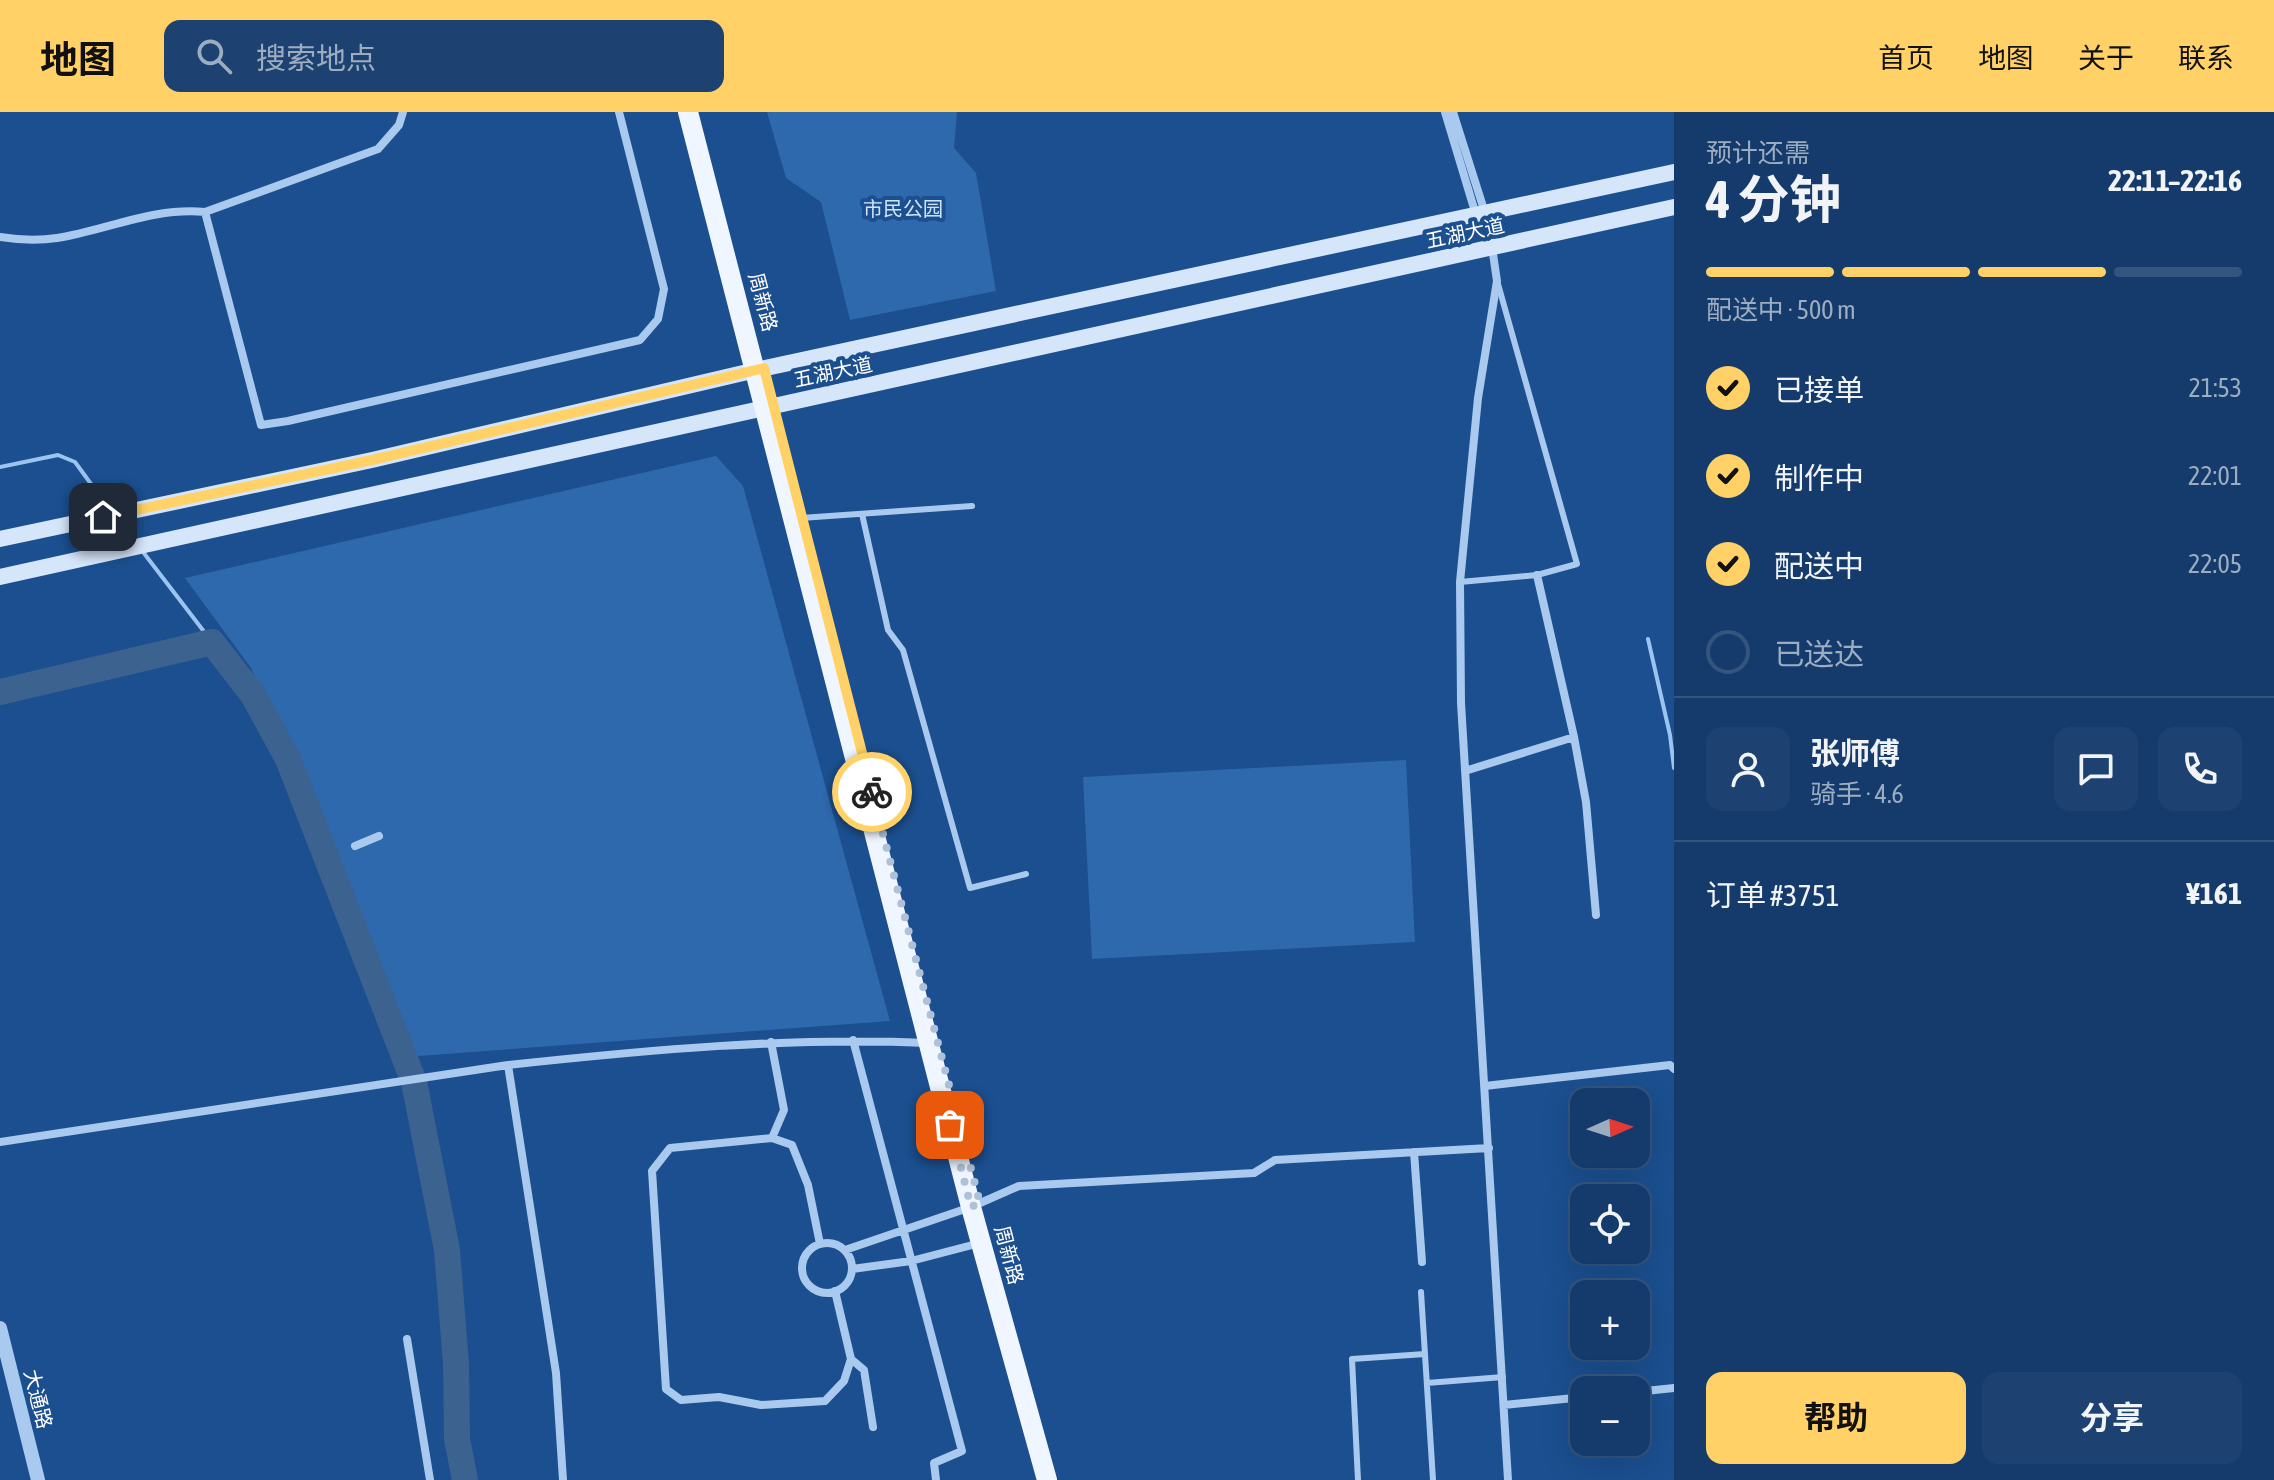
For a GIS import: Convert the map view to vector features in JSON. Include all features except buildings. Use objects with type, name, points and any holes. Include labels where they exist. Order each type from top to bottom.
[{"type":"main road","name":"周新路","points":[[688,112],[760,369]]},
{"type":"main road","name":"周新路","points":[[698,112],[769,407],[1047,1480]]},
{"type":"main road","name":"五湖大道","points":[[0,539],[372,460],[760,369],[1674,172]]},
{"type":"main road","name":"五湖大道","points":[[0,577],[1674,207]]},
{"type":"main road","name":"周新路","points":[[769,407],[801,518],[933,1043]]},
{"type":"main road","name":"周新路","points":[[985,1242],[1055,1480]]},
{"type":"street","points":[[0,237],[55,239],[142,216],[182,210],[205,212],[378,149],[399,125],[403,112]]},
{"type":"street","points":[[205,212],[261,425],[640,340],[658,319],[664,289],[619,112]]},
{"type":"street","points":[[1445,112],[1480,215]]},
{"type":"street","points":[[1453,112],[1480,215]]},
{"type":"street","points":[[1492,247],[1497,281],[1478,398],[1460,582],[1461,703],[1508,1480]]},
{"type":"street","points":[[1537,575],[1586,802],[1596,915]]},
{"type":"street","points":[[1465,771],[1574,737]]},
{"type":"street","points":[[355,846],[379,836]]},
{"type":"street","points":[[0,1142],[508,1065],[771,1042],[853,1040],[933,1043]]},
{"type":"street","points":[[853,1040],[962,1451],[934,1463],[936,1480]]},
{"type":"street","points":[[771,1042],[784,1110],[772,1138]]},
{"type":"street","points":[[508,1065],[556,1373],[563,1480]]},
{"type":"street","points":[[1485,1086],[1642,1067],[1670,1065],[1674,1069]]},
{"type":"street","points":[[820,1244],[808,1185],[792,1145],[772,1138],[670,1148],[652,1171],[666,1389],[681,1400],[719,1397],[761,1405],[825,1401],[844,1381],[851,1359],[835,1291]]},
{"type":"street","points":[[845,1250],[975,1205],[1019,1186],[1254,1173],[1275,1160],[1489,1148]]},
{"type":"street","points":[[1414,1152],[1422,1262]]},
{"type":"street","points":[[852,1269],[911,1261],[985,1242]]},
{"type":"street","points":[[820,1244],[833,1244],[845,1250],[852,1269],[847,1283],[828,1293],[815,1289],[805,1279],[804,1258],[808,1252],[820,1244]]},
{"type":"street","name":"大通路","points":[[0,1328],[38,1480]]},
{"type":"street","points":[[407,1339],[430,1480]]},
{"type":"street","points":[[851,1359],[864,1370],[873,1427]]},
{"type":"street","points":[[1650,1391],[1674,1388]]},
{"type":"street","points":[[1504,1405],[1570,1398]]},
{"type":"lane","points":[[1460,582],[1537,575],[1577,564],[1497,281]]},
{"type":"lane","points":[[801,518],[972,506]]},
{"type":"lane","points":[[862,514],[888,630],[903,650],[970,888],[1026,874]]},
{"type":"lane","points":[[1421,1292],[1433,1480]]},
{"type":"lane","points":[[1358,1480],[1352,1359],[1425,1354]]},
{"type":"lane","points":[[1427,1383],[1503,1377]]},
{"type":"green space","name":"市民公园","points":[[767,112],[957,112],[954,148],[976,173],[996,291],[850,320],[821,202],[786,178]]},
{"type":"green space","points":[[716,456],[743,486],[890,1021],[404,1057],[251,668],[185,578]]},
{"type":"green space","points":[[1406,760],[1415,942],[1092,959],[1083,777]]},
{"type":"waterway","points":[[0,467],[58,455],[75,462],[110,510]]},
{"type":"waterway","points":[[118,520],[135,542]]},
{"type":"waterway","points":[[143,552],[212,642]]},
{"type":"waterway","points":[[1648,639],[1670,735],[1674,768]]},
{"type":"waterway","points":[[0,692],[212,642],[253,695],[288,759],[414,1082],[447,1250],[456,1364],[457,1439],[465,1480]]},
{"type":"way so far","points":[[872,792],[980,1203],[971,1207],[950,1125]]},
{"type":"route","points":[[103,517],[372,460],[764,368],[872,792]]}]
